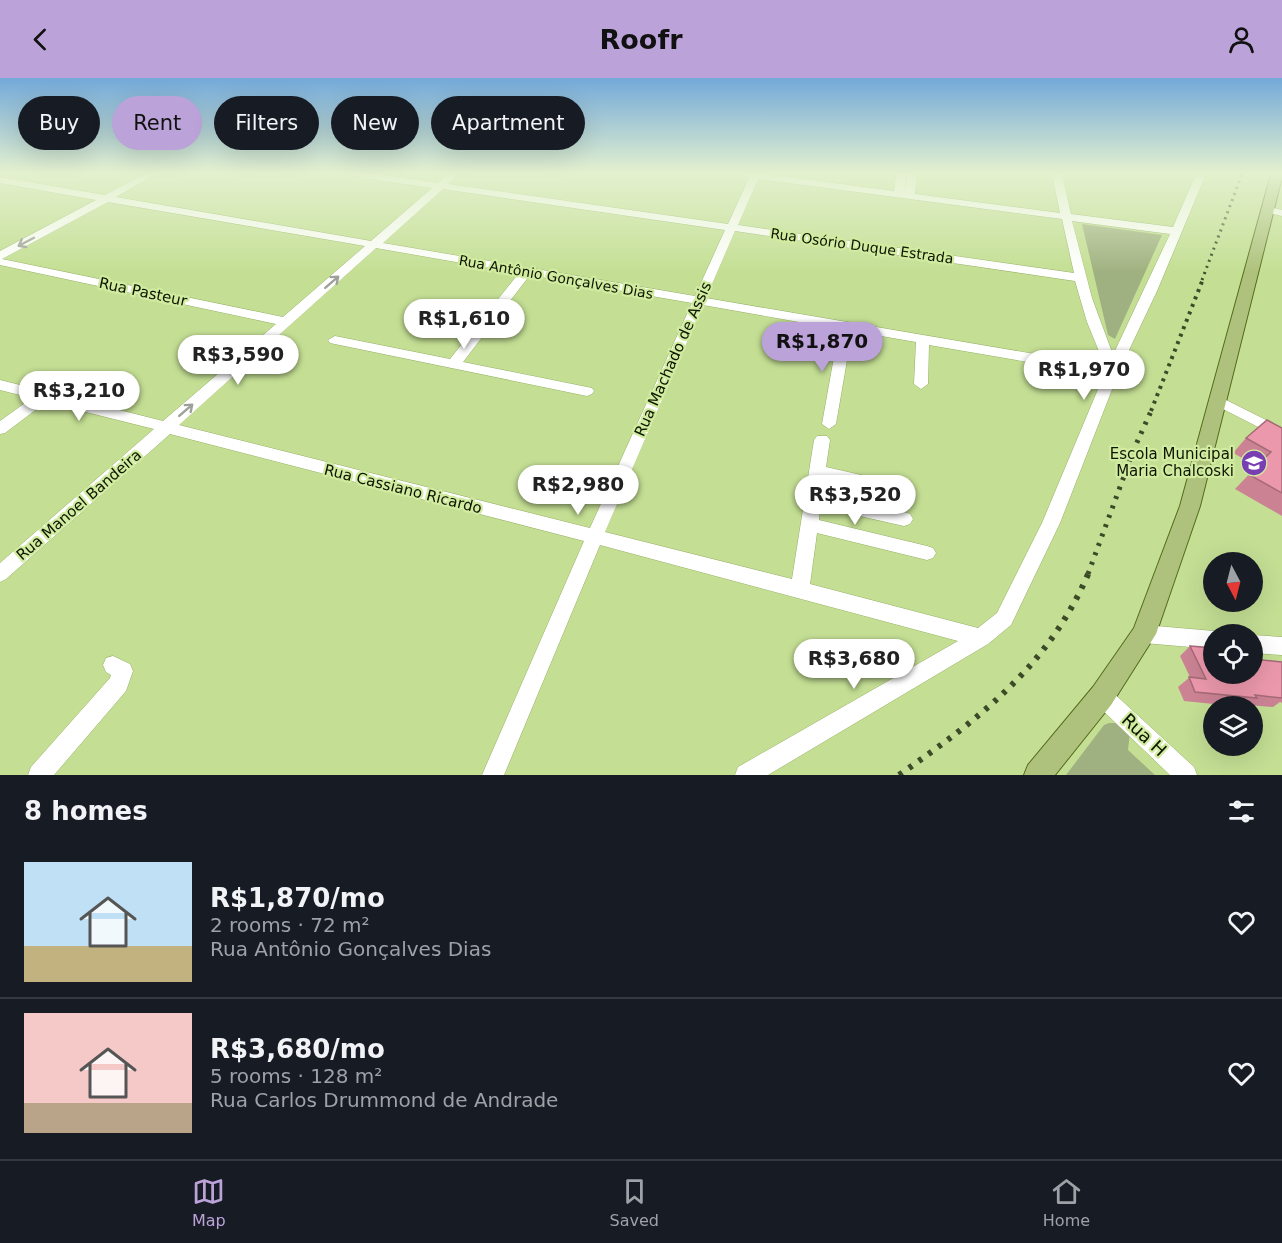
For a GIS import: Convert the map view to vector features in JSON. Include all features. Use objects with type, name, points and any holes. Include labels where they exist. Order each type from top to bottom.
[{"type":"main road","points":[[1038,775],[1102,696],[1144,634],[1190,506],[1216,400],[1275,211]]},
{"type":"street","points":[[0,256],[92,207]]},
{"type":"street","name":"Rua Antônio Gonçalves Dias","points":[[150,207],[846,327],[1113,370]]},
{"type":"street","name":"Rua Manoel Bandeira","points":[[0,574],[418,207]]},
{"type":"street","name":"Rua Osório Duque Estrada","points":[[586,207],[1081,278]]},
{"type":"street","name":"Rua Machado de Assis","points":[[493,775],[738,207]]},
{"type":"street","points":[[986,207],[1175,231]]},
{"type":"street","points":[[1064,207],[1081,278],[1103,348],[1113,370]]},
{"type":"street","points":[[746,775],[981,638],[1004,619],[1051,523],[1113,370],[1151,291],[1186,207]]},
{"type":"street","name":"Rua Pasteur","points":[[0,262],[286,322]]},
{"type":"street","points":[[453,364],[527,272]]},
{"type":"street","points":[[800,589],[813,498],[846,327]]},
{"type":"street","points":[[335,340],[587,391]]},
{"type":"street","points":[[921,384],[923,340]]},
{"type":"street","name":"Rua Cassiano Ricardo","points":[[0,385],[800,589],[981,638]]},
{"type":"street","points":[[0,429],[44,396]]},
{"type":"street","points":[[1216,400],[1282,434]]},
{"type":"street","points":[[818,471],[905,491]]},
{"type":"street","points":[[813,498],[903,519]]},
{"type":"street","points":[[810,525],[927,553]]},
{"type":"street","points":[[1144,634],[1203,639]]},
{"type":"street","points":[[1263,645],[1282,646]]},
{"type":"street","points":[[39,775],[119,684],[123,671],[113,665]]},
{"type":"street","name":"Rua H","points":[[1102,696],[1186,775]]},
{"type":"green space","points":[[1082,224],[1162,235],[1115,339],[1108,335]]},
{"type":"green space","points":[[1117,723],[1130,732],[1128,750],[1155,775],[1066,775],[1104,725]]},
{"type":"building","points":[[1267,420],[1282,428],[1282,493],[1248,474],[1271,452],[1246,438]]},
{"type":"building","points":[[1190,646],[1203,647],[1203,673]]},
{"type":"building","points":[[1263,660],[1282,662],[1282,698],[1195,692],[1189,677],[1203,679],[1203,684],[1263,684]]},
{"type":"railway","points":[[1202,280],[1230,207]]},
{"type":"railway","points":[[1151,411],[1203,279]]},
{"type":"railway","points":[[1088,574],[1134,449],[1152,409]]},
{"type":"railway","points":[[899,775],[984,711],[1033,663],[1073,605],[1089,572]]},
{"type":"place","name":"Escola Municipal Maria Chalcoski","points":[[1254,463]]}]
